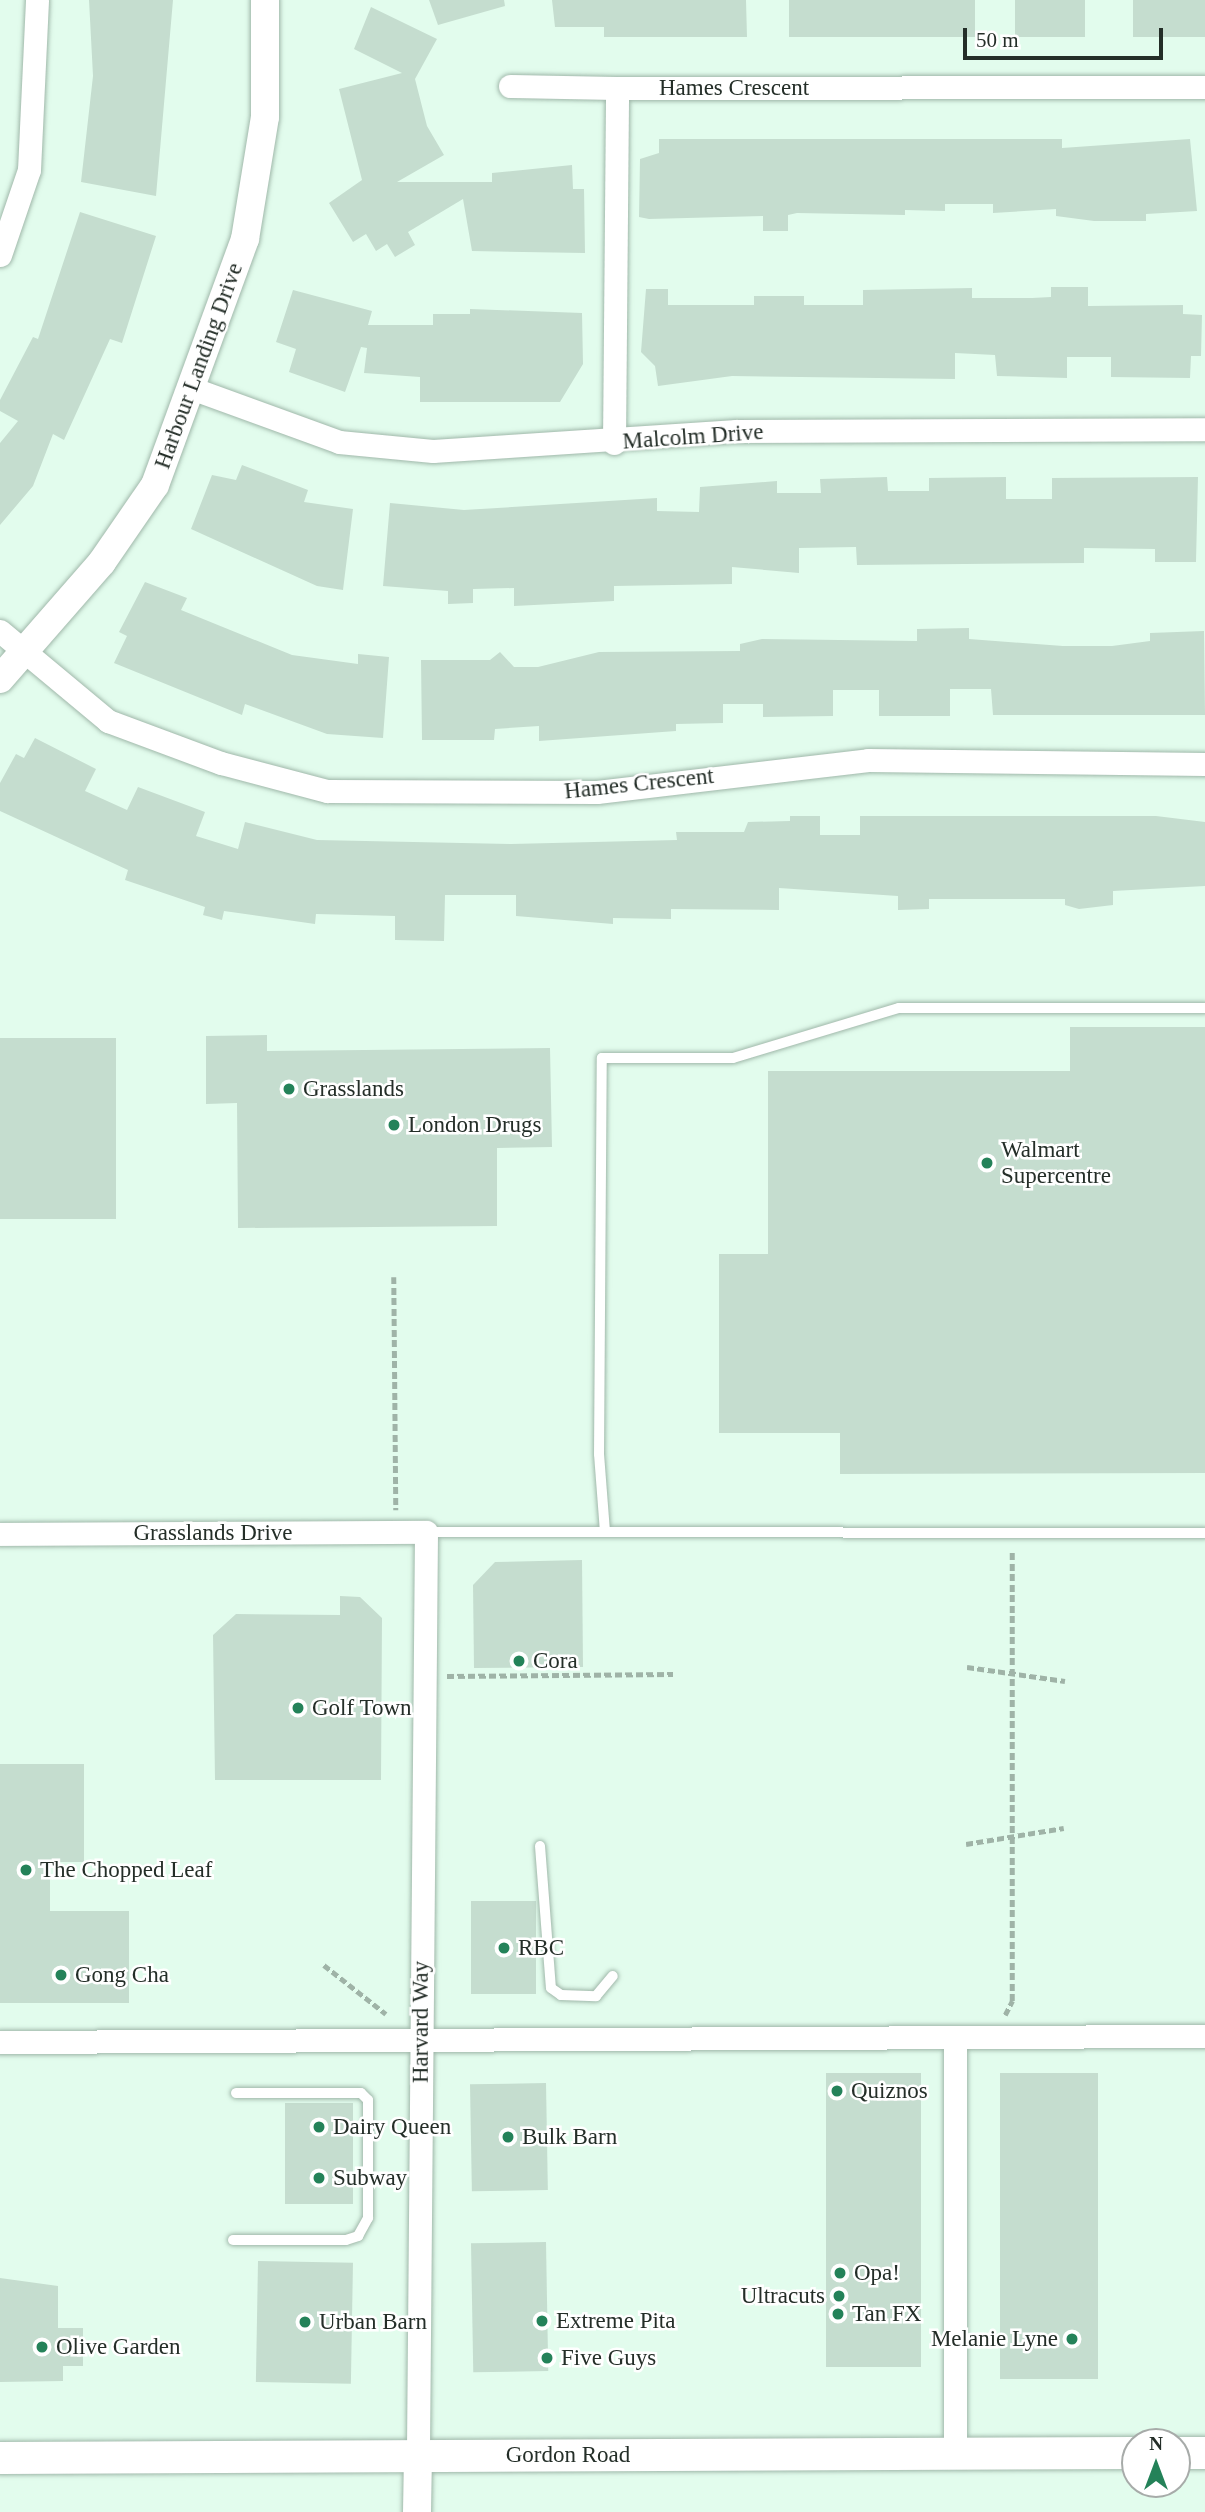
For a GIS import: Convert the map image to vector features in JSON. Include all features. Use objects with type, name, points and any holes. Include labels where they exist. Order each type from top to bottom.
[{"type":"main road","name":"Gordon Road","points":[[0,2458],[1121,2453]]},
{"type":"street","points":[[0,255],[29,170],[37,0]]},
{"type":"street","name":"Harbour Landing Drive","points":[[0,679],[102,562],[155,485],[245,239],[265,117],[265,0]]},
{"type":"street","name":"Hames Crescent","points":[[510,86],[1205,87]]},
{"type":"street","points":[[614,443],[617,88]]},
{"type":"street","name":"Malcolm Drive","points":[[191,388],[339,442],[433,451],[614,443],[736,431],[1205,429]]},
{"type":"street","name":"Hames Crescent","points":[[0,631],[108,721],[220,763],[327,791],[597,792],[868,760],[1205,764]]},
{"type":"street","name":"Grasslands Drive","points":[[0,1534],[426,1532]]},
{"type":"street","name":"Harvard Way","points":[[417,2512],[426,1532]]},
{"type":"street","points":[[0,2042],[1205,2036]]},
{"type":"street","points":[[955,2037],[955,2455]]},
{"type":"lane","points":[[605,1532],[599,1454],[602,1058],[733,1058],[899,1008],[1205,1008]]},
{"type":"lane","points":[[426,1532],[1205,1533]]},
{"type":"lane","points":[[540,1846],[551,1988],[561,1995],[596,1996],[613,1976]]},
{"type":"lane","points":[[233,2240],[346,2240],[358,2236],[368,2218],[368,2100],[361,2093],[236,2093]]},
{"type":"path","points":[[394,1277],[396,1532]]},
{"type":"path","points":[[1005,2037],[1005,2009],[1012,2001],[1015,1673],[1011,1533]]},
{"type":"path","points":[[967,1667],[1065,1681]]},
{"type":"path","points":[[426,1676],[673,1674]]},
{"type":"path","points":[[966,1844],[1064,1828]]},
{"type":"path","points":[[324,1965],[421,2039]]},
{"type":"building","points":[[89,0],[173,0],[156,196],[81,182],[93,76]]},
{"type":"building","points":[[429,0],[504,0],[505,6],[438,25]]},
{"type":"building","points":[[552,0],[746,0],[747,37],[604,37],[604,27],[555,27]]},
{"type":"building","points":[[789,0],[975,0],[975,37],[789,37]]},
{"type":"building","points":[[1015,0],[1085,0],[1085,37],[1015,37]]},
{"type":"building","points":[[1133,0],[1205,0],[1205,37],[1133,37]]},
{"type":"building","points":[[371,7],[437,39],[415,79],[427,126],[444,155],[397,182],[492,182],[492,173],[572,165],[573,189],[584,189],[585,253],[472,251],[463,199],[408,232],[415,245],[395,257],[387,244],[376,251],[366,234],[353,242],[329,203],[362,180],[339,89],[402,73],[354,49]]},
{"type":"building","points":[[659,139],[1062,139],[1062,148],[1190,139],[1197,211],[1146,214],[1146,221],[1094,221],[1056,216],[1056,209],[993,213],[993,204],[945,204],[945,211],[905,210],[905,215],[797,213],[788,215],[788,231],[763,231],[763,216],[649,219],[639,217],[640,159],[659,153]]},
{"type":"building","points":[[80,212],[156,236],[122,343],[110,339],[64,440],[53,434],[33,486],[0,525],[0,443],[18,421],[0,411],[0,400],[33,337],[38,339]]},
{"type":"building","points":[[1051,287],[1088,287],[1088,306],[1183,305],[1183,314],[1202,315],[1201,356],[1191,356],[1190,378],[1111,377],[1111,357],[1067,357],[1067,378],[997,376],[995,355],[955,353],[955,379],[732,376],[658,386],[655,366],[641,352],[646,289],[668,289],[668,305],[754,305],[754,296],[804,296],[804,305],[863,305],[863,290],[972,288],[972,298],[1032,298],[1051,297]]},
{"type":"building","points":[[293,290],[372,311],[368,325],[433,325],[433,314],[470,314],[470,309],[582,313],[583,364],[560,402],[420,402],[420,377],[364,373],[367,348],[361,347],[345,392],[289,372],[296,349],[276,342]]},
{"type":"building","points":[[242,465],[308,490],[304,502],[353,509],[343,590],[317,586],[191,529],[212,475],[236,480]]},
{"type":"building","points":[[887,477],[888,491],[929,491],[929,478],[1006,477],[1006,499],[1052,499],[1052,478],[1198,477],[1196,562],[1155,562],[1155,549],[1084,548],[1084,563],[857,565],[856,547],[799,548],[799,573],[732,567],[732,584],[614,586],[614,601],[514,606],[514,588],[473,589],[473,603],[448,604],[448,591],[383,586],[390,503],[464,510],[657,498],[657,511],[699,512],[700,487],[777,481],[777,493],[821,493],[820,479]]},
{"type":"building","points":[[145,582],[187,598],[181,610],[292,655],[358,664],[358,654],[389,657],[383,738],[327,734],[245,704],[242,715],[114,663],[127,636],[119,632]]},
{"type":"building","points":[[969,628],[969,639],[1063,646],[1112,646],[1150,641],[1150,633],[1204,631],[1205,715],[993,715],[991,689],[950,689],[950,716],[879,716],[879,690],[833,690],[833,716],[763,717],[763,704],[723,704],[723,723],[676,724],[676,731],[539,741],[539,726],[495,729],[494,740],[422,740],[421,660],[490,660],[500,652],[514,667],[538,667],[599,652],[740,651],[740,644],[762,639],[917,641],[917,629]]},
{"type":"building","points":[[35,738],[96,769],[85,791],[127,810],[138,787],[205,812],[196,836],[238,849],[245,822],[317,840],[511,844],[677,840],[676,832],[744,832],[748,822],[790,821],[790,816],[820,816],[820,835],[860,835],[860,816],[1156,816],[1205,822],[1205,886],[1113,891],[1113,905],[1079,909],[1065,905],[1065,899],[929,899],[929,909],[898,910],[898,896],[779,888],[779,910],[671,909],[671,919],[613,918],[613,924],[516,916],[516,895],[445,895],[444,941],[395,940],[395,916],[316,914],[315,924],[224,911],[222,920],[203,915],[205,907],[125,880],[128,870],[0,811],[0,783],[16,754],[24,758]]},
{"type":"building","name":"Walmart Supercentre","points":[[1070,1027],[1205,1027],[1205,1473],[840,1474],[840,1433],[719,1433],[719,1254],[768,1254],[768,1071],[1070,1071]]},
{"type":"building","name":"London Drugs","points":[[267,1035],[267,1051],[550,1048],[552,1147],[497,1148],[497,1226],[238,1228],[237,1103],[206,1104],[206,1036]]},
{"type":"building","points":[[0,1038],[116,1038],[116,1219],[0,1219]]},
{"type":"building","points":[[582,1560],[583,1667],[474,1668],[473,1585],[495,1562]]},
{"type":"building","name":"Golf Town","points":[[340,1596],[360,1597],[382,1618],[381,1780],[215,1780],[213,1635],[236,1614],[340,1615]]},
{"type":"building","points":[[0,1764],[84,1764],[84,1862],[50,1862],[50,1911],[129,1911],[129,2003],[0,2003]]},
{"type":"building","name":"RBC","points":[[471,1901],[536,1901],[536,1994],[471,1994]]},
{"type":"building","points":[[826,2073],[921,2073],[921,2367],[826,2367]]},
{"type":"building","points":[[1000,2073],[1098,2073],[1098,2379],[1000,2379]]},
{"type":"building","name":"Bulk Barn","points":[[546,2083],[548,2190],[472,2191],[470,2084]]},
{"type":"building","points":[[285,2103],[353,2103],[353,2204],[285,2204]]},
{"type":"building","points":[[546,2242],[548,2371],[473,2372],[471,2243]]},
{"type":"building","name":"Urban Barn","points":[[258,2261],[353,2263],[351,2384],[256,2382]]},
{"type":"building","name":"Olive Garden","points":[[0,2278],[58,2286],[58,2328],[83,2328],[83,2366],[63,2366],[63,2381],[0,2382]]},
{"type":"place","name":"Grasslands","points":[[289,1089]]},
{"type":"place","name":"London Drugs","points":[[394,1125]]},
{"type":"place","name":"Walmart Supercentre","points":[[987,1163]]},
{"type":"place","name":"Cora","points":[[519,1661]]},
{"type":"place","name":"Golf Town","points":[[298,1708]]},
{"type":"place","name":"The Chopped Leaf","points":[[26,1870]]},
{"type":"place","name":"RBC","points":[[504,1948]]},
{"type":"place","name":"Gong Cha","points":[[61,1975]]},
{"type":"place","name":"Quiznos","points":[[837,2091]]},
{"type":"place","name":"Dairy Queen","points":[[319,2127]]},
{"type":"place","name":"Bulk Barn","points":[[508,2137]]},
{"type":"place","name":"Subway","points":[[319,2178]]},
{"type":"place","name":"Opa!","points":[[840,2273]]},
{"type":"place","name":"Ultracuts","points":[[839,2296]]},
{"type":"place","name":"Tan FX","points":[[838,2314]]},
{"type":"place","name":"Extreme Pita","points":[[542,2321]]},
{"type":"place","name":"Urban Barn","points":[[305,2322]]},
{"type":"place","name":"Melanie Lyne","points":[[1072,2339]]},
{"type":"place","name":"Olive Garden","points":[[42,2347]]},
{"type":"place","name":"Five Guys","points":[[547,2358]]}]
